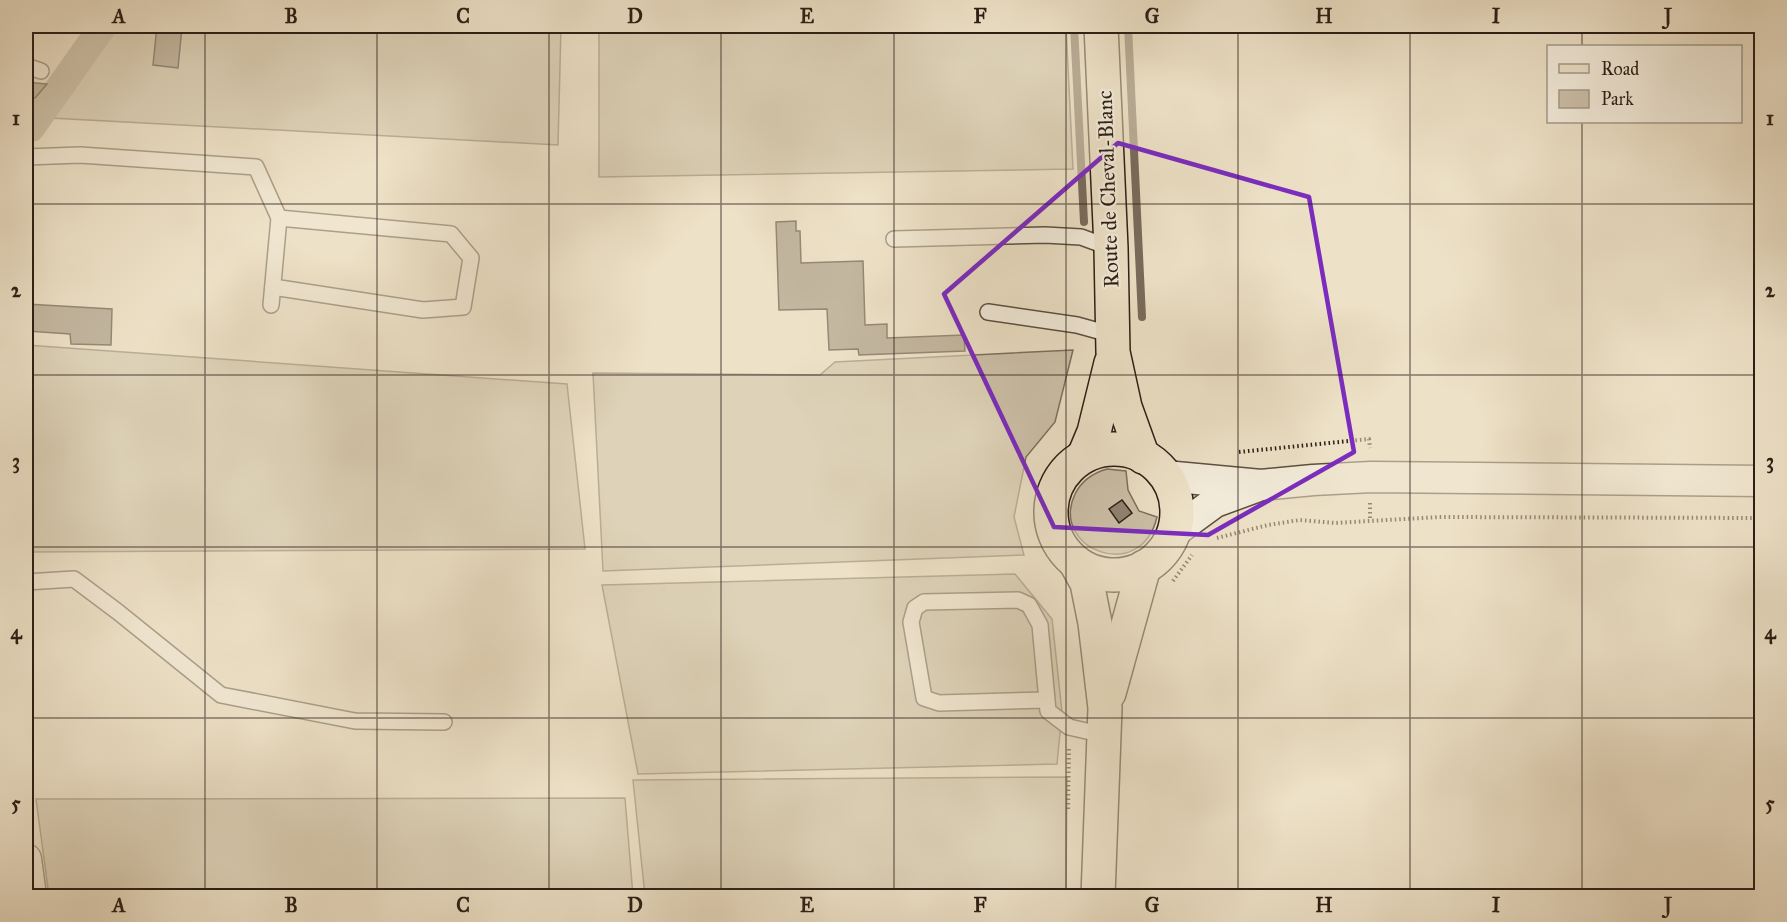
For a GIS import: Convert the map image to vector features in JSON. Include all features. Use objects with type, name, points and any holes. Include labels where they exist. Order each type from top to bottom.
[{"type":"main road","name":"Route de Cheval-Blanc","points":[[1101,26],[1112,248],[1113,343],[1125,407],[1154,466]]},
{"type":"main road","name":"Route de Cheval-Blanc","points":[[1084,456],[1094,432],[1113,343]]},
{"type":"main road","points":[[1114,449],[1129,451],[1154,466],[1172,489],[1176,503],[1176,518],[1184,542],[1167,546],[1157,558],[1144,567],[1127,574],[1109,575],[1092,571],[1076,563],[1064,552],[1051,523],[1051,507],[1054,491],[1061,477],[1071,465],[1084,456],[1114,449]]},
{"type":"main road","points":[[1076,563],[1087,583],[1095,623],[1104,721],[1098,897]]},
{"type":"main road","points":[[1104,721],[1144,567]]},
{"type":"street","points":[[1154,466],[1262,485]]},
{"type":"street","points":[[1184,542],[1215,502],[1262,485],[1371,477],[1761,481]]},
{"type":"street","points":[[26,859],[31,897]]},
{"type":"lane","points":[[26,66],[41,71]]},
{"type":"lane","points":[[26,157],[80,155],[256,167],[279,218],[271,305]]},
{"type":"lane","points":[[273,287],[423,310],[463,307],[471,258],[451,234],[279,218]]},
{"type":"lane","points":[[894,239],[1045,235],[1081,237],[1112,248]]},
{"type":"lane","points":[[988,312],[1077,325],[1113,343]]},
{"type":"lane","points":[[26,582],[74,579],[221,695],[355,721],[444,722]]},
{"type":"lane","points":[[1047,700],[939,703],[924,698],[911,622],[915,608],[924,602],[1018,600],[1029,604],[1040,625],[1047,700],[1048,711],[1069,728],[1104,721]]},
{"type":"path","points":[[1230,456],[1238,452],[1369,439],[1371,457]]},
{"type":"path","points":[[1370,498],[1370,521]]},
{"type":"path","points":[[1209,541],[1268,525],[1300,520],[1335,523],[1439,517],[1761,518]]},
{"type":"path","points":[[1171,586],[1184,542]]},
{"type":"highlighted area","points":[[1118,143],[1309,197],[1354,452],[1208,535],[1054,527],[944,294]]},
{"type":"green space","points":[[114,26],[561,26],[558,145],[51,118]]},
{"type":"green space","points":[[599,26],[1066,26],[1073,169],[599,177]]},
{"type":"green space","points":[[26,345],[567,384],[585,549],[26,552]]},
{"type":"green space","points":[[1073,350],[1055,422],[1026,457],[1014,517],[1024,555],[603,571],[593,373],[820,375],[835,362]]},
{"type":"green space","points":[[1107,469],[1126,471],[1128,490],[1139,511],[1157,517],[1148,538],[1134,550],[1117,554],[1100,552],[1085,543],[1075,530],[1070,514],[1075,494],[1081,485],[1093,475]]},
{"type":"green space","points":[[1015,574],[1052,619],[1062,712],[1057,764],[638,774],[602,585]]},
{"type":"green space","points":[[1067,777],[1066,896],[645,896],[633,780]]},
{"type":"green space","points":[[625,798],[633,896],[49,896],[36,799]]},
{"type":"building","points":[[157,26],[182,27],[178,68],[153,65]]},
{"type":"building","points":[[26,82],[47,84],[35,98],[26,97]]},
{"type":"building","points":[[796,221],[796,231],[800,231],[801,263],[863,261],[865,325],[887,324],[887,338],[964,335],[965,351],[859,355],[858,349],[829,350],[827,309],[779,310],[776,222]]},
{"type":"building","points":[[26,304],[112,309],[111,345],[71,344],[70,334],[27,331],[26,339]]},
{"type":"building","points":[[1122,500],[1132,513],[1119,523],[1109,509]]},
{"type":"waterway","points":[[26,128],[31,128],[103,26]]},
{"type":"waterway","points":[[1074,26],[1084,222]]},
{"type":"waterway","points":[[1128,26],[1142,317]]}]
